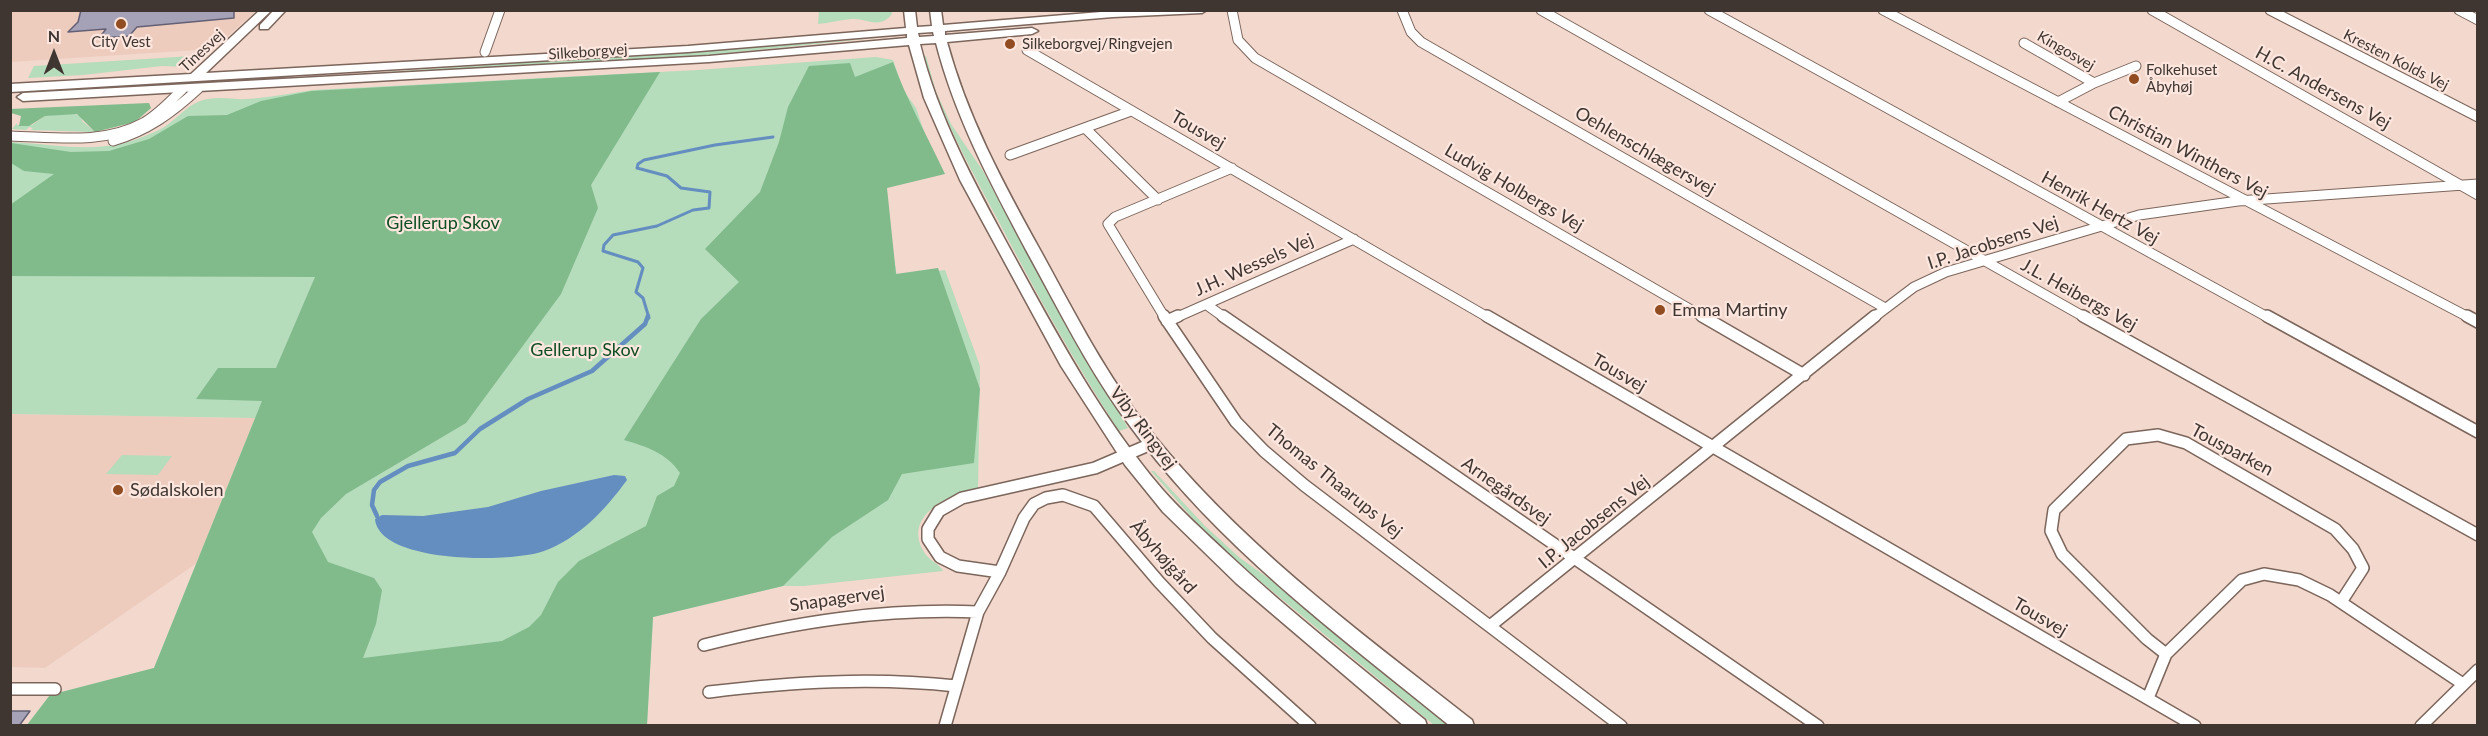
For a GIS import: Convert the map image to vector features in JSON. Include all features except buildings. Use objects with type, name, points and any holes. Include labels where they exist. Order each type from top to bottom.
[{"type":"main road","name":"Tinesvej","points":[[197,83],[267,10]]},
{"type":"main road","name":"Tinesvej","points":[[197,83],[212,76],[281,10]]},
{"type":"main road","name":"Viby Ringvej","points":[[909,10],[912,37],[921,74],[960,167],[1070,371],[1126,455],[1161,499],[1230,567],[1419,726]]},
{"type":"main road","name":"Viby Ringvej","points":[[935,10],[939,35],[961,107],[995,180],[1095,360],[1151,444],[1207,507],[1252,550],[1465,726]]},
{"type":"main road","name":"Silkeborgvej","points":[[212,76],[912,37],[1113,14],[1202,10]]},
{"type":"main road","name":"Silkeborgvej","points":[[10,88],[197,83],[709,59],[912,37]]},
{"type":"main road","name":"Silkeborgvej","points":[[10,98],[182,90],[197,83]]},
{"type":"street","points":[[485,52],[500,10]]},
{"type":"street","name":"Ludvig Holbergs Vej","points":[[1232,10],[1238,40],[1255,58],[1804,375]]},
{"type":"street","name":"Oehlenschlægersvej","points":[[1402,10],[1407,24],[1421,42],[1886,308]]},
{"type":"street","name":"J.L. Heibergs Vej","points":[[1541,10],[1982,260],[2478,535]]},
{"type":"street","name":"Henrik Hertz Vej","points":[[1709,10],[2100,227],[2478,432]]},
{"type":"street","name":"Christian Winthers Vej","points":[[1883,10],[2478,322]]},
{"type":"street","name":"H.C. Andersens Vej","points":[[2152,10],[2478,195]]},
{"type":"street","name":"Kresten Kolds Vej","points":[[2270,10],[2478,117]]},
{"type":"street","points":[[2458,10],[2478,20]]},
{"type":"street","name":"Kingosvej","points":[[2024,43],[2094,83]]},
{"type":"street","name":"Tousvej","points":[[1027,50],[2195,726]]},
{"type":"street","name":"Kingosvej","points":[[2058,102],[2094,83],[2136,66]]},
{"type":"street","points":[[63,138],[73,142],[96,144],[139,134],[172,114],[197,83]]},
{"type":"street","points":[[10,136],[63,138],[103,136],[136,126],[158,113],[182,90]]},
{"type":"street","points":[[1010,155],[1131,111]]},
{"type":"street","points":[[1084,128],[1158,200]]},
{"type":"street","name":"Thomas Thaarups Vej","points":[[1232,168],[1115,217],[1108,224],[1167,321],[1224,406],[1264,451],[1304,485],[1622,726]]},
{"type":"street","name":"I.P. Jacobsens Vej","points":[[1490,626],[1886,308],[1914,287],[1946,272],[2100,227],[2175,208],[2245,200],[2478,184]]},
{"type":"street","name":"J.H. Wessels Vej","points":[[1167,321],[1354,239]]},
{"type":"street","name":"Arnegårdsvej","points":[[1207,304],[1818,726]]},
{"type":"street","name":"Tousparken","points":[[2166,654],[2147,639],[2062,554],[2051,531],[2054,510],[2126,439],[2158,435],[2186,443],[2335,529],[2357,554],[2363,568],[2341,602]]},
{"type":"street","points":[[1000,572],[956,565],[932,550],[928,541],[929,524],[941,507],[962,498],[1095,468],[1151,444]]},
{"type":"street","name":"Åbyhøjgård","points":[[945,726],[978,612],[1000,572],[1024,518],[1034,504],[1046,498],[1063,495],[1095,506],[1159,582],[1212,638],[1310,726]]},
{"type":"street","points":[[2148,698],[2166,654],[2242,580],[2253,575],[2280,575],[2299,580],[2341,602],[2463,684]]},
{"type":"street","name":"Snapagervej","points":[[704,645],[775,626],[838,615],[929,609],[978,612]]},
{"type":"street","points":[[2421,726],[2478,670]]},
{"type":"street","points":[[709,692],[763,685],[862,678],[956,686]]},
{"type":"street","points":[[10,689],[55,689]]},
{"type":"shaded area","points":[[11,11],[256,11],[213,49],[11,62]]},
{"type":"shaded area","name":"Sødalskolen","points":[[11,414],[255,418],[197,563],[45,668],[11,667]]},
{"type":"green space","points":[[891,10],[892,14],[887,19],[878,22],[852,19],[818,24],[819,11]]},
{"type":"green space","points":[[885,37],[688,57],[319,77],[744,48]]},
{"type":"green space","points":[[208,55],[190,67],[162,66],[83,75],[28,78],[34,66]]},
{"type":"green space","points":[[926,56],[936,92],[951,124],[983,171],[1064,321],[1128,428],[1119,431],[1071,354],[1027,275],[947,121],[930,79],[923,57]]},
{"type":"green space","name":"Gjellerup Skov","points":[[876,57],[893,60],[904,91],[916,108],[938,172],[882,183],[897,277],[945,270],[980,366],[978,488],[955,495],[932,508],[919,527],[919,539],[924,552],[943,571],[804,586],[783,586],[653,617],[647,725],[27,725],[50,695],[154,668],[255,418],[11,414],[11,142],[68,147],[120,144],[159,130],[194,104],[212,98],[246,99],[314,90],[698,70]]},
{"type":"green space","name":"Gjellerup Skov","points":[[893,62],[945,174],[887,188],[896,274],[938,268],[980,389],[974,463],[902,474],[888,500],[832,537],[783,586],[653,617],[647,725],[27,725],[50,695],[154,668],[262,401],[196,399],[218,368],[276,368],[315,277],[11,276],[10,205],[54,174],[24,171],[11,163],[11,143],[71,152],[109,151],[149,139],[188,116],[227,115],[261,101],[311,91],[660,72],[591,185],[598,208],[561,294],[466,423],[346,494],[321,518],[312,532],[328,562],[374,578],[382,590],[376,624],[363,658],[502,641],[529,627],[541,615],[558,582],[579,561],[646,526],[657,496],[674,486],[680,473],[662,455],[624,440],[701,319],[739,282],[705,249],[760,192],[779,142],[788,107],[809,66],[850,63],[855,77]]},
{"type":"green space","points":[[149,103],[151,108],[135,122],[95,132],[77,114],[45,116],[29,126],[19,126],[21,116],[11,113],[10,109]]},
{"type":"green space","points":[[72,113],[81,116],[82,121],[95,132],[31,130],[33,128],[29,127],[26,130],[12,129],[17,123],[17,125],[32,125],[45,116]]},
{"type":"green space","points":[[122,455],[172,456],[158,475],[106,474]]},
{"type":"green space","points":[[1151,471],[1154,471],[1205,526],[1240,558],[1281,587],[1450,725],[1434,725],[1237,562],[1202,529]]},
{"type":"water","points":[[614,475],[625,476],[627,480],[590,522],[569,539],[544,551],[528,555],[478,558],[422,552],[399,545],[382,534],[375,519],[382,515],[423,516],[488,507],[541,491]]},
{"type":"waterway","points":[[649,318],[643,298],[636,292],[643,268],[638,262],[603,251],[604,245],[613,235],[657,226],[693,210],[709,208],[710,192],[681,188],[667,176],[637,168],[638,164],[644,160],[715,145],[773,137]]},
{"type":"waterway","points":[[377,516],[372,505],[374,490],[380,482],[408,466],[455,453],[480,429],[528,399],[592,371],[645,324],[648,316]]},
{"type":"place","name":"City Vest","points":[[121,24]]},
{"type":"place","name":"Silkeborgvej/Ringvejen","points":[[1010,44]]},
{"type":"place","name":"Folkehuset Åbyhøj","points":[[2134,79]]},
{"type":"place","name":"Emma Martiny","points":[[1660,310]]},
{"type":"place","name":"Sødalskolen","points":[[118,490]]},
{"type":"park label","name":"Gellerup Skov","points":[[585,350]]}]
